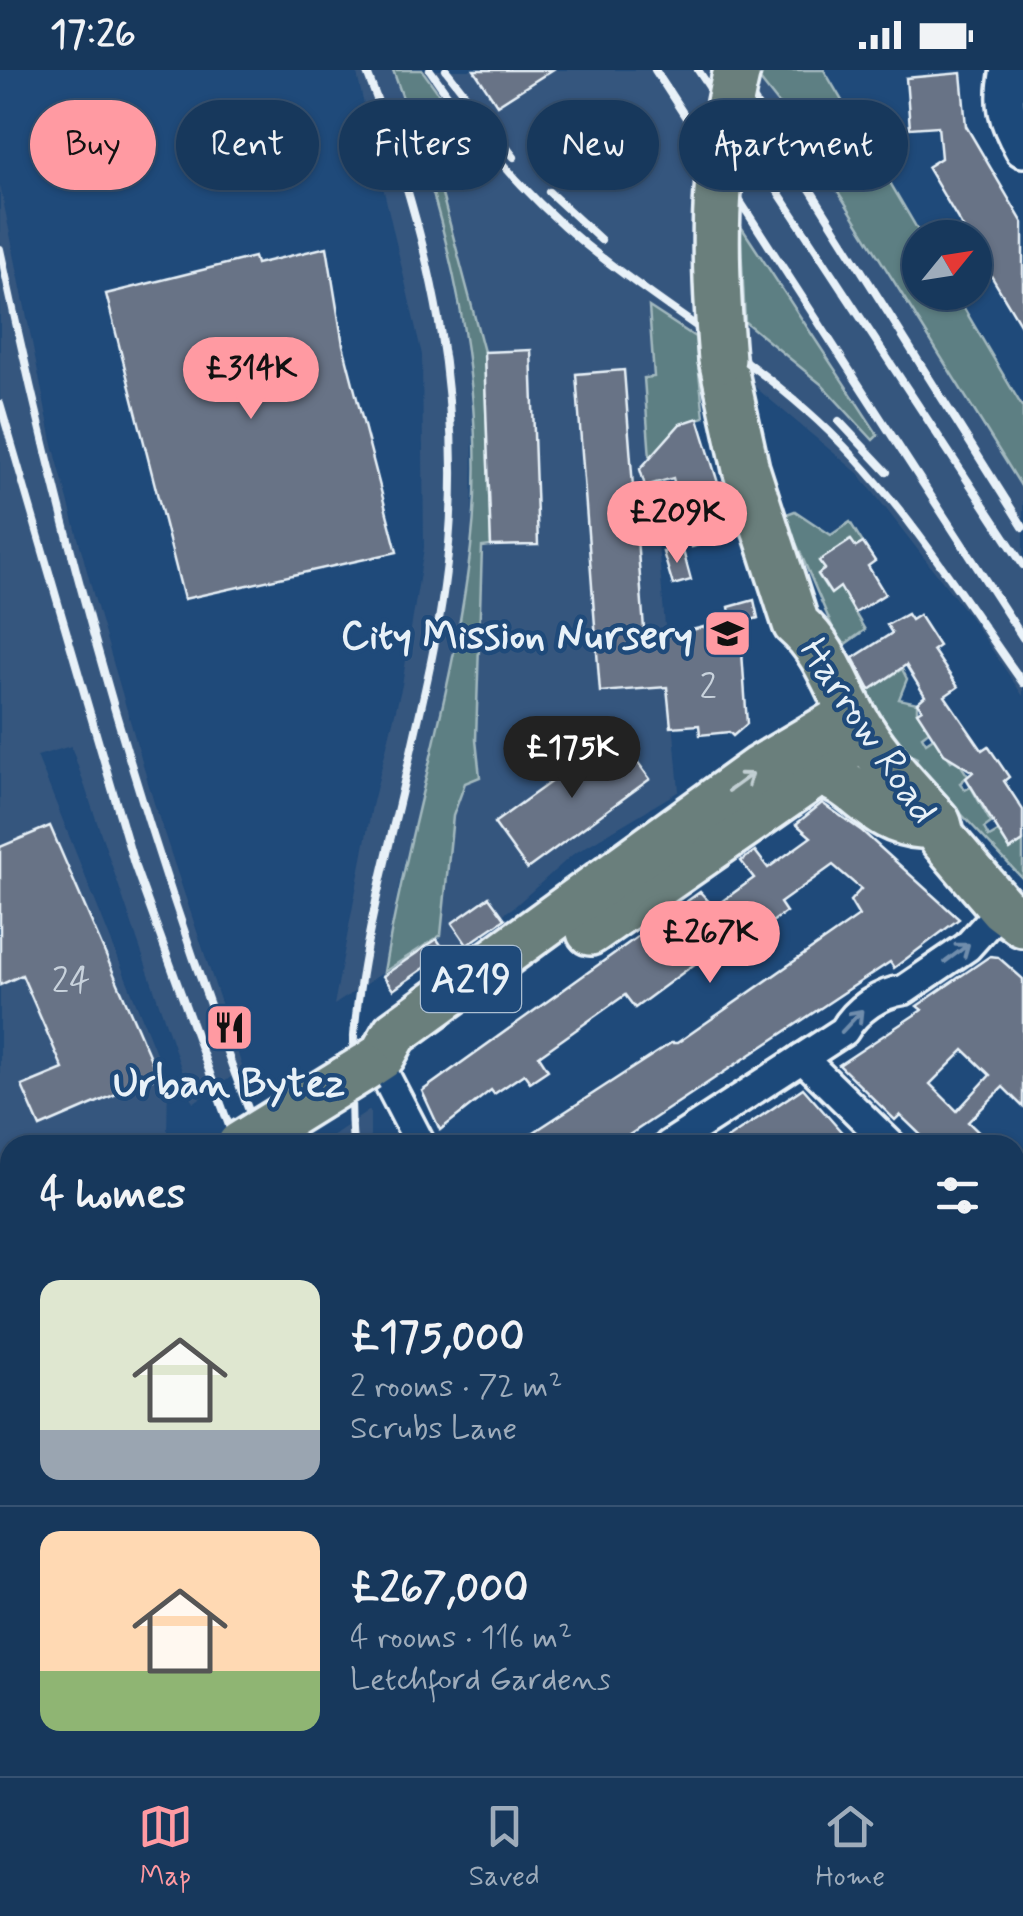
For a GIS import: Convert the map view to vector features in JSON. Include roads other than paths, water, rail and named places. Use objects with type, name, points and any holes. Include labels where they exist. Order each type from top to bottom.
[{"type":"main road","name":"Harrow Road","points":[[737,70],[724,127],[713,223],[722,359],[746,469],[796,624],[791,645],[801,676],[840,738],[938,823],[932,831],[1013,916]]},
{"type":"main road","points":[[840,738],[837,779],[883,815],[932,831]]},
{"type":"main road","name":"A219","points":[[256,1135],[375,1060],[394,1033],[544,928],[662,837],[840,738]]},
{"type":"street","points":[[1009,70],[1002,100],[1006,119],[1023,149]]},
{"type":"street","points":[[684,1135],[844,1031],[854,1014],[904,990],[1013,916]]},
{"type":"street","points":[[802,1058],[881,1135]]},
{"type":"street","points":[[375,1060],[416,1135]]},
{"type":"railway","points":[[353,1135],[351,1096],[358,1000],[375,906],[437,632],[451,520],[452,453],[448,388],[426,260],[409,196],[366,70]]},
{"type":"railway","points":[[430,70],[502,163],[564,226],[780,388],[838,440],[896,505],[1023,683]]},
{"type":"railway","points":[[446,70],[514,157]]},
{"type":"railway","points":[[655,70],[1023,638]]},
{"type":"railway","points":[[698,70],[1023,565]]},
{"type":"railway","points":[[735,70],[1023,527]]},
{"type":"railway","points":[[549,192],[601,240]]},
{"type":"railway","points":[[0,249],[52,476],[113,702],[182,925],[258,1135]]},
{"type":"railway","points":[[0,404],[134,864],[232,1135]]},
{"type":"railway","points":[[839,421],[887,472]]},
{"type":"place","name":"City Mission Nursery","points":[[728,634]]},
{"type":"place","name":"Urban Bytez","points":[[229,1027]]}]
